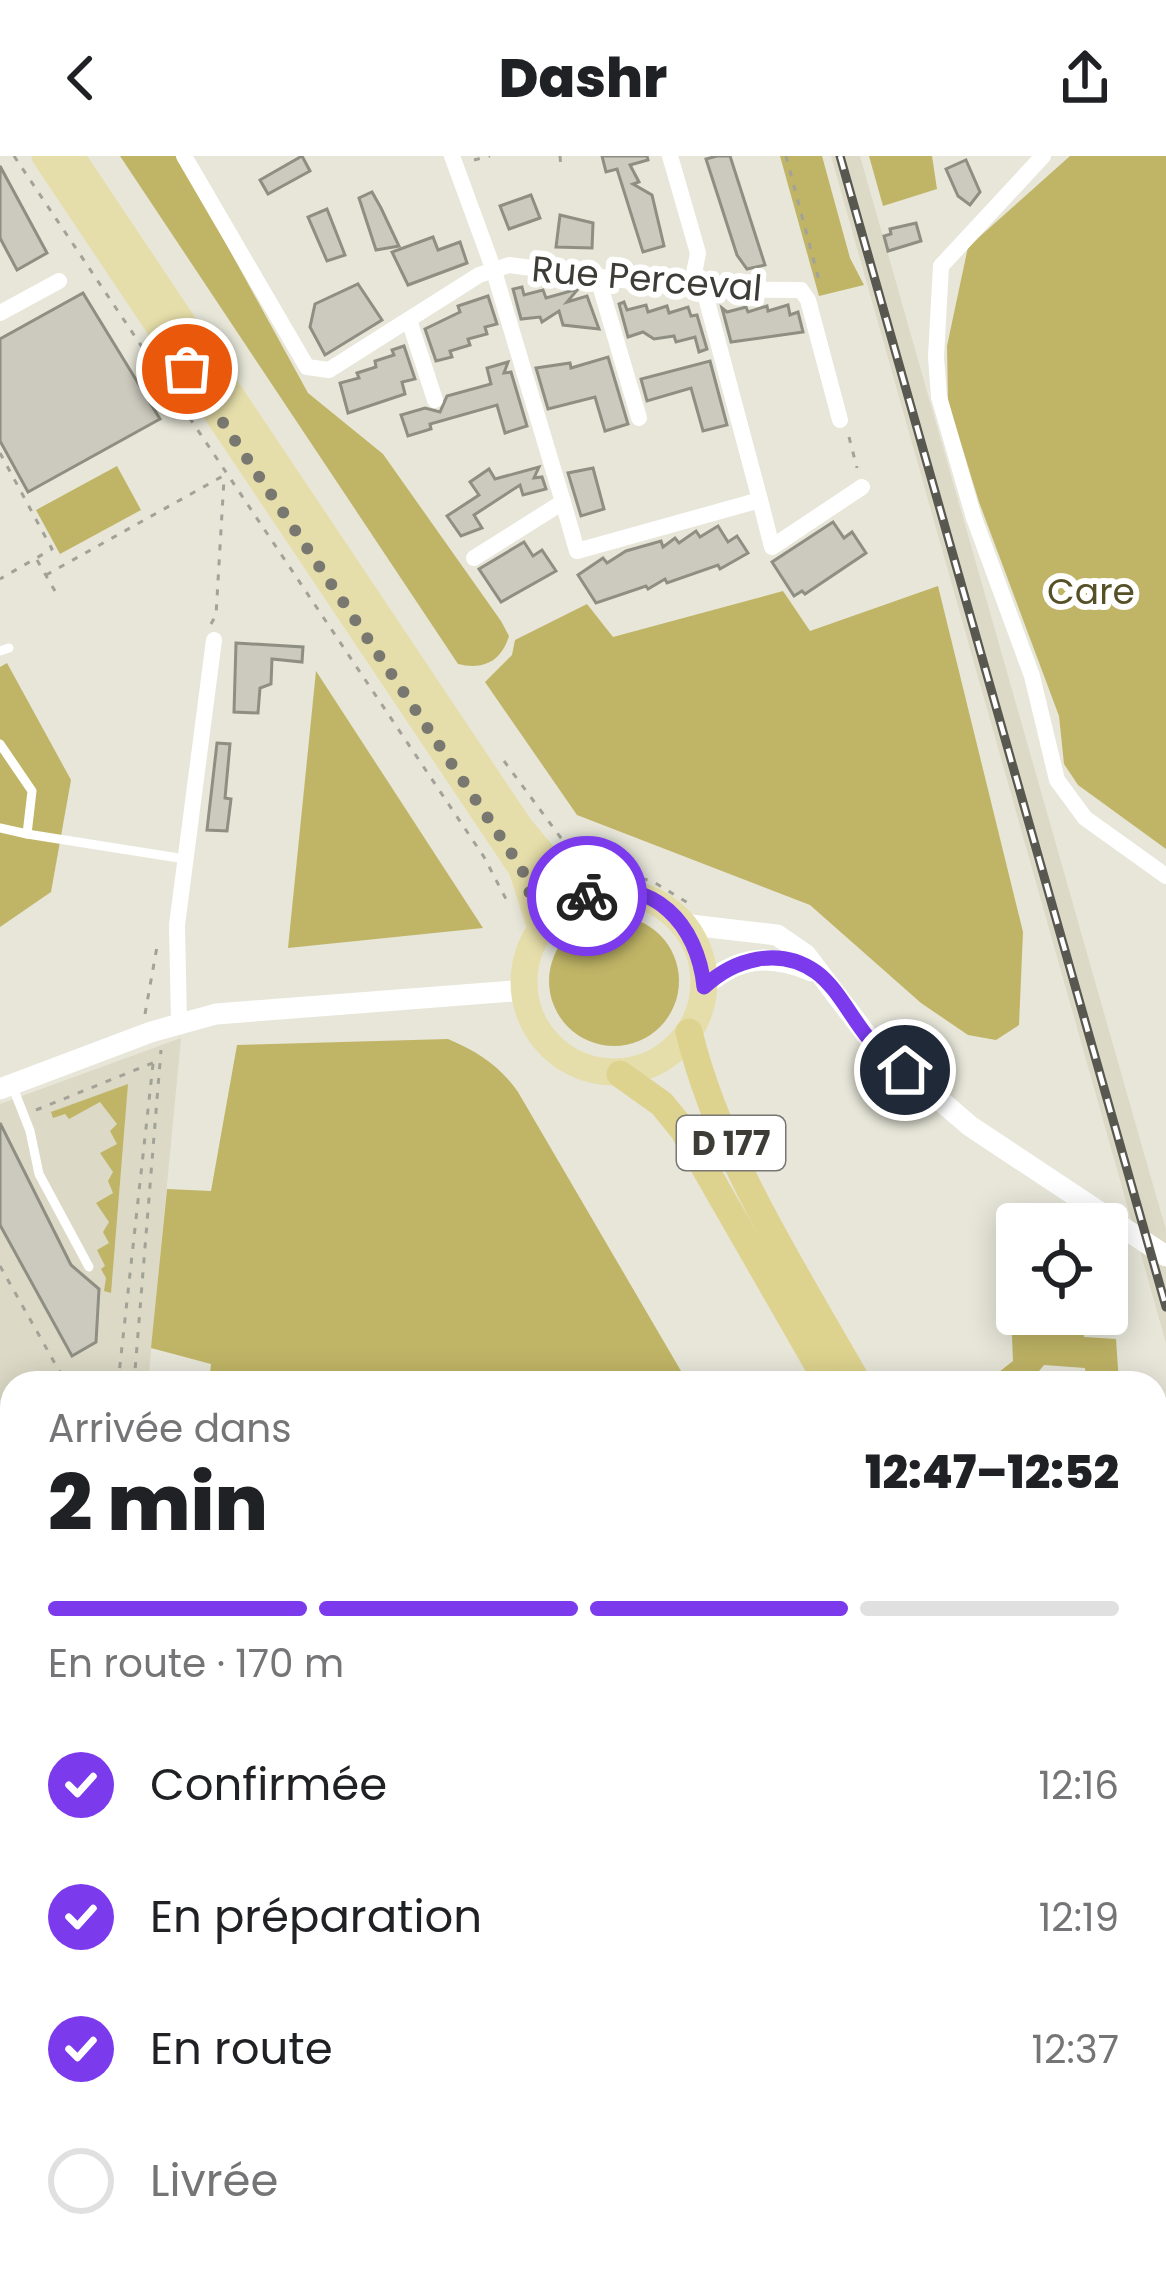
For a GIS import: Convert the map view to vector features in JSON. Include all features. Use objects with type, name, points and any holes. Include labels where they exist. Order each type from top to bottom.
[{"type":"highway","name":"D 177","points":[[689,1032],[708,1090],[752,1189],[851,1371]]},
{"type":"highway","name":"D 177","points":[[620,1074],[662,1104],[682,1130],[821,1371]]},
{"type":"main road","points":[[45,156],[522,869],[541,928]]},
{"type":"main road","points":[[71,156],[519,826],[557,872],[593,893]]},
{"type":"main road","points":[[593,893],[643,893],[692,918],[704,987],[689,1032],[658,1060],[620,1074],[572,1063],[548,1043],[533,1019],[526,990],[528,952],[541,928],[557,912],[593,893]]},
{"type":"street","name":"Rue Perceval","points":[[184,156],[307,367],[329,370],[493,268],[509,265],[698,289],[801,290]]},
{"type":"street","points":[[452,156],[493,268],[577,551],[760,500]]},
{"type":"street","points":[[670,156],[698,253],[698,289],[772,547],[862,487]]},
{"type":"street","points":[[1042,156],[941,266],[935,357],[939,397],[974,518],[1039,698],[1057,780],[1084,818],[1166,876]]},
{"type":"street","points":[[597,275],[639,418]]},
{"type":"street","points":[[0,314],[58,281]]},
{"type":"street","points":[[801,290],[840,420]]},
{"type":"street","points":[[409,320],[435,400]]},
{"type":"street","points":[[474,558],[563,502]]},
{"type":"street","points":[[178,1023],[177,925],[214,640]]},
{"type":"street","points":[[692,918],[777,935],[806,956],[872,1042],[954,1112],[1166,1256]]},
{"type":"street","points":[[704,987],[733,964],[765,958],[779,957],[817,972]]},
{"type":"street","points":[[6,1087],[178,1023],[254,1009],[526,990]]},
{"type":"lane","points":[[0,744],[32,790],[27,834]]},
{"type":"lane","points":[[0,828],[185,859]]},
{"type":"lane","points":[[6,1087],[24,1115],[39,1174],[89,1268]]},
{"type":"path","points":[[14,156],[484,857],[508,904]]},
{"type":"path","points":[[560,156],[561,168]]},
{"type":"path","points":[[786,156],[821,283],[801,290]]},
{"type":"path","points":[[840,420],[846,426],[862,487]]},
{"type":"path","points":[[0,453],[52,549],[0,579]]},
{"type":"path","points":[[46,574],[224,475]]},
{"type":"path","points":[[216,615],[224,475]]},
{"type":"path","points":[[37,558],[56,591]]},
{"type":"path","points":[[493,744],[532,802],[578,855],[597,868],[652,881],[692,918]]},
{"type":"path","points":[[119,1371],[154,1041]]},
{"type":"path","points":[[135,1371],[160,1049]]},
{"type":"path","points":[[24,1115],[162,1060]]},
{"type":"path","points":[[0,1266],[59,1371]]},
{"type":"shaded area","points":[[831,156],[860,156],[1166,1229],[1166,1343]]},
{"type":"shaded area","points":[[181,1038],[149,1371],[0,1371],[0,1104]]},
{"type":"green space","points":[[120,156],[178,156],[308,393],[383,454],[501,621],[509,636],[496,658],[483,665],[458,664]]},
{"type":"green space","points":[[780,156],[822,156],[850,258],[864,285],[819,296]]},
{"type":"green space","points":[[869,156],[932,156],[937,189],[883,206]]},
{"type":"green space","name":"Care","points":[[1070,156],[1166,156],[1166,849],[1078,785],[1064,764],[1059,716],[979,502],[948,401],[947,346],[968,247]]},
{"type":"green space","points":[[117,466],[141,510],[60,554],[36,510]]},
{"type":"green space","points":[[938,586],[1023,932],[1019,1025],[996,1040],[968,1035],[921,1003],[810,905],[577,815],[485,682],[512,655],[515,640],[587,604],[613,637],[783,591],[810,631]]},
{"type":"green space","points":[[7,663],[71,780],[51,892],[0,927],[0,667]]},
{"type":"green space","points":[[316,671],[483,928],[288,948]]},
{"type":"green space","points":[[614,916],[639,921],[660,935],[674,956],[679,981],[674,1006],[660,1027],[639,1041],[614,1046],[589,1041],[568,1027],[554,1006],[549,981],[554,956],[568,935],[589,921]]},
{"type":"green space","points":[[448,1039],[487,1060],[518,1092],[681,1371],[210,1371],[211,1364],[151,1348],[167,1189],[211,1191],[237,1045]]},
{"type":"green space","points":[[128,1084],[111,1293],[104,1291],[106,1278],[101,1269],[105,1266],[97,1250],[109,1243],[103,1232],[109,1222],[96,1203],[113,1193],[108,1181],[113,1172],[100,1153],[117,1144],[110,1131],[117,1124],[100,1102],[69,1119],[65,1114],[53,1118],[51,1112]]},
{"type":"green space","points":[[1012,1335],[1116,1339],[1118,1371],[1044,1365],[1039,1371],[1000,1371],[1013,1361]]},
{"type":"building","points":[[302,156],[310,171],[268,194],[260,180]]},
{"type":"building","points":[[602,156],[647,156],[648,160],[630,165],[639,182],[633,184],[652,195],[664,246],[643,252],[617,169],[606,172]]},
{"type":"building","points":[[730,156],[765,265],[747,269],[737,255],[706,159]]},
{"type":"building","points":[[966,160],[980,192],[970,205],[958,196],[946,169]]},
{"type":"building","points":[[0,166],[47,253],[17,270],[0,238]]},
{"type":"building","points":[[372,192],[399,246],[376,250],[359,198]]},
{"type":"building","points":[[531,195],[540,218],[509,229],[500,206]]},
{"type":"building","points":[[327,209],[345,255],[327,261],[308,217]]},
{"type":"building","points":[[560,215],[593,223],[592,248],[556,247]]},
{"type":"building","points":[[916,223],[921,241],[888,251],[884,236],[891,234],[890,229]]},
{"type":"building","points":[[433,237],[438,250],[460,242],[467,263],[408,285],[392,252]]},
{"type":"building","points":[[358,284],[382,320],[325,355],[310,327],[315,304]]},
{"type":"building","points":[[522,287],[524,295],[543,290],[546,298],[578,289],[567,302],[587,296],[599,329],[563,325],[559,311],[542,322],[540,317],[521,319],[513,289]]},
{"type":"building","points":[[83,293],[160,419],[28,492],[0,441],[0,339]]},
{"type":"building","points":[[488,296],[497,324],[485,327],[487,334],[468,339],[470,345],[450,351],[452,357],[436,361],[425,329],[460,312],[458,306]]},
{"type":"building","points":[[624,302],[627,310],[646,305],[648,312],[688,307],[691,316],[697,315],[707,349],[699,352],[695,337],[676,342],[674,336],[654,339],[643,332],[628,337],[619,304]]},
{"type":"building","points":[[788,305],[790,315],[798,312],[803,332],[731,342],[722,308],[727,312],[746,307],[748,312]]},
{"type":"building","points":[[404,346],[415,379],[402,382],[405,394],[348,413],[340,383],[359,378],[357,373],[376,367],[375,361]]},
{"type":"building","points":[[608,357],[628,424],[605,431],[595,397],[548,409],[536,368],[570,363],[571,368]]},
{"type":"building","points":[[710,361],[727,425],[703,431],[691,388],[647,401],[641,379]]},
{"type":"building","points":[[508,362],[504,373],[511,372],[527,426],[505,433],[497,405],[430,424],[431,429],[408,436],[401,415],[425,408],[440,412],[447,396],[491,384],[487,368]]},
{"type":"building","points":[[539,467],[534,478],[542,477],[546,489],[523,495],[520,485],[474,515],[482,528],[461,536],[447,516],[479,495],[470,482],[489,469],[495,479]]},
{"type":"building","points":[[593,468],[604,509],[581,516],[568,473]]},
{"type":"building","points":[[833,522],[844,538],[852,532],[866,553],[805,594],[794,596],[772,562]]},
{"type":"building","points":[[718,526],[728,542],[737,536],[748,553],[720,569],[718,565],[667,583],[665,579],[648,589],[596,603],[578,575],[603,558],[607,563],[626,551],[661,541],[663,547],[675,538],[679,543],[696,531],[700,537]]},
{"type":"building","points":[[524,542],[533,556],[542,550],[556,571],[501,602],[479,569]]},
{"type":"building","points":[[236,643],[303,647],[302,662],[272,659],[271,684],[260,688],[258,713],[234,712]]},
{"type":"building","points":[[217,743],[230,744],[227,831],[207,830]]},
{"type":"building","points":[[0,1123],[71,1265],[99,1289],[96,1342],[72,1356],[0,1225]]},
{"type":"railway","points":[[840,156],[1166,1307]]},
{"type":"way so far","points":[[187,369],[522,869],[541,928],[557,912],[587,896]]},
{"type":"route","points":[[587,896],[643,893],[669,908],[696,945],[704,987],[733,964],[765,958],[779,957],[817,972],[872,1042],[905,1070]]}]
